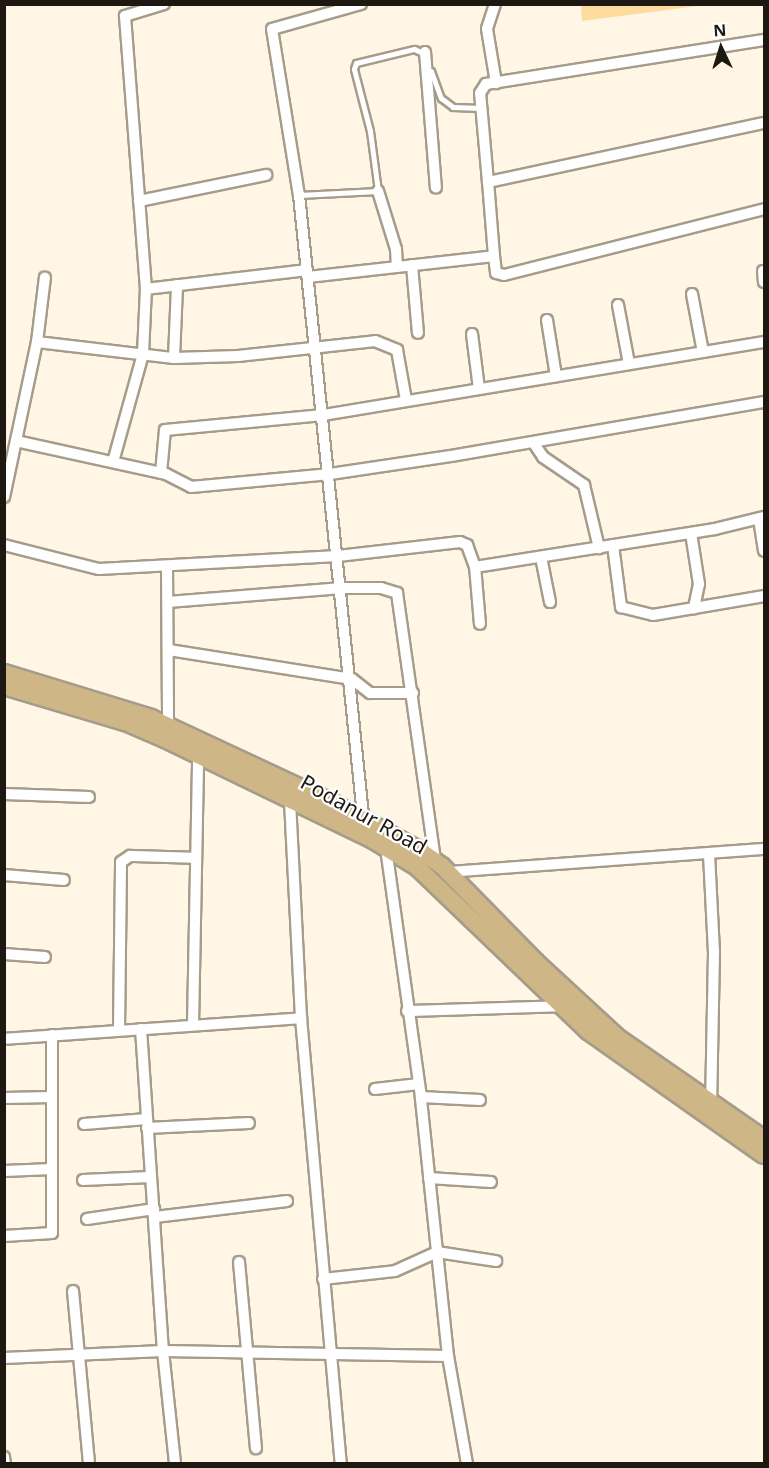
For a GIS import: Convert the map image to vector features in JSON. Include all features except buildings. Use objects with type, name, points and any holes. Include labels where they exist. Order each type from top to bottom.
[{"type":"main road","points":[[4,673],[168,725],[363,827],[435,861],[536,962],[617,1037],[765,1139]]},
{"type":"main road","name":"Podanur Road","points":[[4,686],[125,722],[290,799],[363,827],[386,848],[441,886],[563,1006],[617,1054],[765,1155]]},
{"type":"street","points":[[113,462],[143,354],[146,289],[125,16],[164,4]]},
{"type":"street","points":[[361,4],[272,29],[299,195],[352,680],[363,827]]},
{"type":"street","points":[[495,4],[487,29],[496,83]]},
{"type":"street","points":[[765,40],[496,83],[482,87],[481,108],[496,273],[504,275],[765,208]]},
{"type":"street","points":[[424,52],[436,188]]},
{"type":"street","points":[[488,182],[765,123]]},
{"type":"street","points":[[139,201],[266,174]]},
{"type":"street","points":[[378,190],[396,249],[397,267]]},
{"type":"street","points":[[146,289],[494,256]]},
{"type":"street","points":[[412,265],[418,333]]},
{"type":"street","points":[[4,496],[37,342],[45,277]]},
{"type":"street","points":[[174,358],[177,285]]},
{"type":"street","points":[[692,294],[703,352]]},
{"type":"street","points":[[618,304],[628,364]]},
{"type":"street","points":[[547,320],[556,376]]},
{"type":"street","points":[[472,334],[479,388]]},
{"type":"street","points":[[37,342],[174,358],[316,349],[375,341],[390,344],[401,360],[406,400]]},
{"type":"street","points":[[161,473],[165,430],[323,415],[765,342]]},
{"type":"street","points":[[16,441],[161,473],[191,487],[330,474],[765,402]]},
{"type":"street","points":[[533,442],[543,457],[584,486],[599,548]]},
{"type":"street","points":[[475,566],[691,533],[762,518],[765,551]]},
{"type":"street","points":[[691,533],[699,584],[694,608]]},
{"type":"street","points":[[4,545],[99,569],[167,568],[339,556],[460,542],[467,545],[475,566],[480,624]]},
{"type":"street","points":[[613,545],[621,607],[653,615],[765,596]]},
{"type":"street","points":[[541,557],[549,602]]},
{"type":"street","points":[[167,568],[168,725]]},
{"type":"street","points":[[168,602],[342,588],[381,588],[397,593],[413,693],[435,861]]},
{"type":"street","points":[[169,650],[352,680],[370,693],[413,693]]},
{"type":"street","points":[[193,1025],[198,755]]},
{"type":"street","points":[[4,794],[89,797]]},
{"type":"street","points":[[290,799],[302,1018],[329,1354],[341,1464]]},
{"type":"street","points":[[386,848],[407,1011],[421,1098],[448,1356],[467,1464]]},
{"type":"street","points":[[448,872],[765,849]]},
{"type":"street","points":[[709,854],[714,952],[711,1103]]},
{"type":"street","points":[[119,1030],[121,862],[130,856],[196,858]]},
{"type":"street","points":[[4,875],[64,880]]},
{"type":"street","points":[[4,954],[45,957]]},
{"type":"street","points":[[407,1011],[563,1006]]},
{"type":"street","points":[[4,1039],[302,1018]]},
{"type":"street","points":[[141,1029],[163,1351],[175,1464]]},
{"type":"street","points":[[4,1236],[52,1233],[52,1035]]},
{"type":"street","points":[[375,1089],[419,1084]]},
{"type":"street","points":[[4,1098],[52,1097]]},
{"type":"street","points":[[421,1098],[480,1100]]},
{"type":"street","points":[[84,1124],[249,1123]]},
{"type":"street","points":[[4,1171],[52,1169]]},
{"type":"street","points":[[83,1180],[150,1177]]},
{"type":"street","points":[[429,1178],[491,1182]]},
{"type":"street","points":[[87,1219],[287,1201]]},
{"type":"street","points":[[323,1279],[395,1271],[437,1252],[496,1261]]},
{"type":"street","points":[[239,1262],[256,1448]]},
{"type":"street","points":[[73,1290],[89,1464]]},
{"type":"street","points":[[4,1358],[163,1351],[448,1356]]},
{"type":"street","points":[[4,1457],[5,1464]]},
{"type":"lane","points":[[299,195],[378,190],[370,131],[354,69],[356,63],[414,49],[424,52],[441,98],[453,107],[481,108]]},
{"type":"shaded area","points":[[581,4],[706,5],[582,21]]}]
